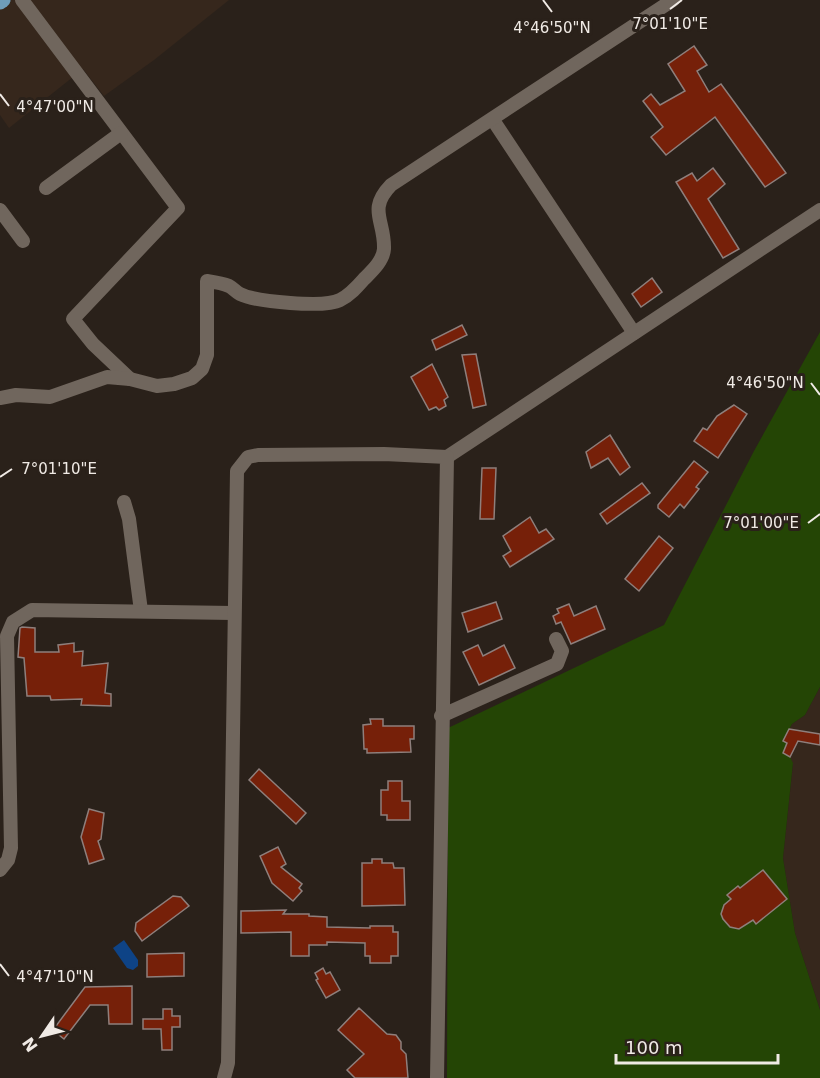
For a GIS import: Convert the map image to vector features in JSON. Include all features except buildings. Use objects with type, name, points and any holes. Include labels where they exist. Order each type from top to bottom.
[{"type":"street","points":[[22,0],[178,208],[73,319],[93,344],[130,379]]},
{"type":"street","points":[[0,398],[16,395],[50,397],[107,377],[130,379],[157,386],[174,384],[192,378],[202,369],[207,355],[207,281],[228,286],[241,295],[266,300],[322,305],[339,301],[353,291],[375,267],[383,254],[382,227],[377,211],[381,196],[391,185],[673,0]]},
{"type":"street","points":[[493,120],[634,333]]},
{"type":"street","points":[[46,188],[121,133]]},
{"type":"street","points":[[0,210],[23,241]]},
{"type":"street","points":[[224,1078],[228,1063],[233,613],[237,471],[248,457],[384,454],[447,457],[820,210]]},
{"type":"street","points":[[437,1078],[441,716],[447,457]]},
{"type":"street","points":[[124,502],[129,519],[141,611]]},
{"type":"street","points":[[0,870],[8,860],[11,848],[8,636],[13,622],[32,610],[233,613]]},
{"type":"street","points":[[441,716],[557,664],[562,651],[556,639]]},
{"type":"shaded area","points":[[0,0],[229,0],[154,60],[104,96],[83,69],[9,128],[0,115]]},
{"type":"shaded area","points":[[820,687],[820,1010],[795,933],[783,858],[793,763],[783,753],[787,743],[783,741],[792,724],[805,715]]},
{"type":"green space","points":[[820,332],[820,687],[805,715],[792,724],[783,741],[787,743],[783,752],[790,757],[793,763],[783,858],[795,933],[820,1010],[820,1078],[447,1078],[448,728],[664,625],[754,451]]},
{"type":"water","points":[[124,940],[138,960],[138,966],[133,970],[127,968],[113,948]]}]
